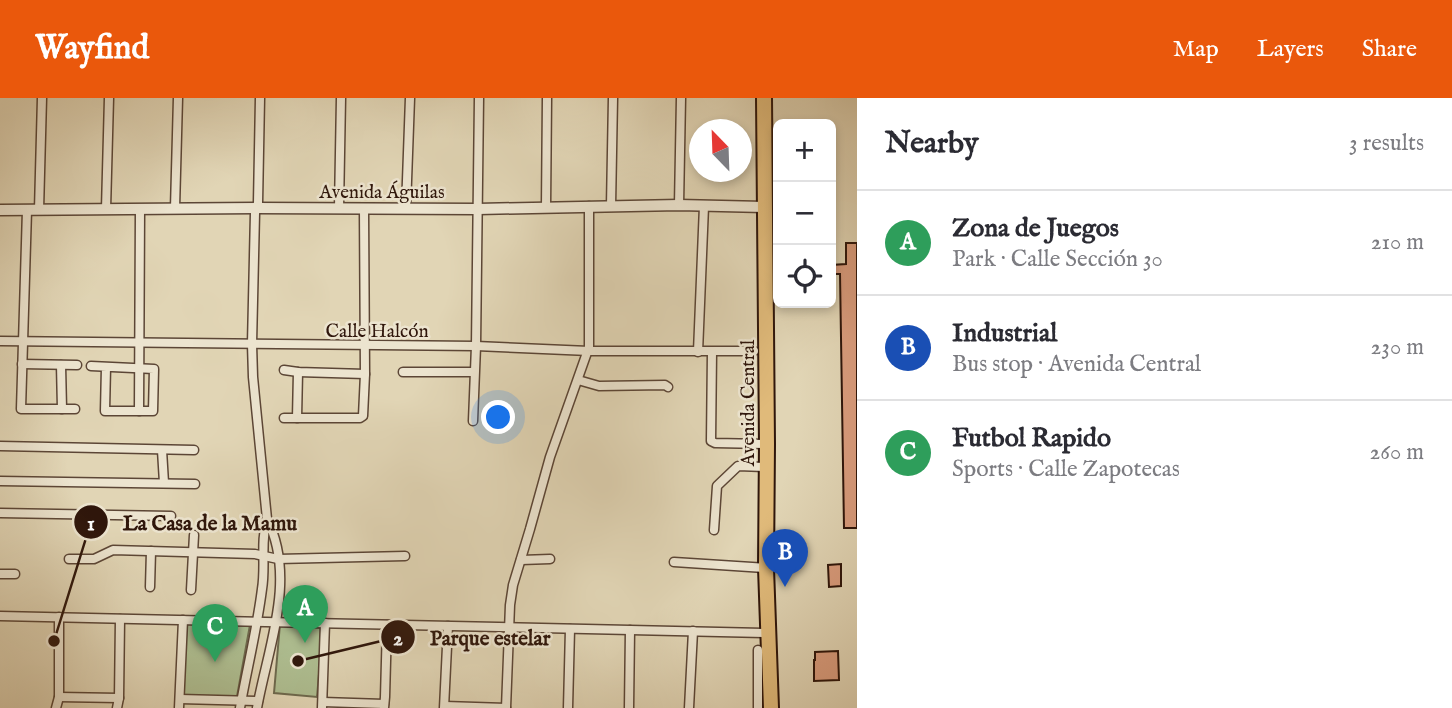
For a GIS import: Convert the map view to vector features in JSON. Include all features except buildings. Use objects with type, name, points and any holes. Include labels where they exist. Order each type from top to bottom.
[{"type":"highway","name":"Avenida Central","points":[[764,98],[766,568],[771,708]]},
{"type":"street","points":[[39,210],[42,98]]},
{"type":"street","points":[[106,209],[109,98]]},
{"type":"street","points":[[175,208],[177,98]]},
{"type":"street","points":[[183,620],[179,704],[258,705],[280,588],[273,531],[267,519],[252,344],[260,98]]},
{"type":"street","points":[[339,208],[341,98]]},
{"type":"street","points":[[406,208],[410,98]]},
{"type":"street","points":[[472,421],[476,346],[479,98]]},
{"type":"street","points":[[546,207],[547,98]]},
{"type":"street","points":[[611,206],[613,98]]},
{"type":"street","points":[[679,205],[681,98]]},
{"type":"street","name":"Avenida Águilas","points":[[0,210],[478,209],[679,205],[764,207]]},
{"type":"street","points":[[448,626],[445,707],[506,708],[511,592],[550,457],[589,351],[589,206]]},
{"type":"street","points":[[698,352],[704,206]]},
{"type":"street","points":[[139,411],[141,209]]},
{"type":"street","points":[[284,418],[362,418],[364,414],[364,209]]},
{"type":"street","points":[[27,210],[22,409],[75,409]]},
{"type":"street","name":"Calle Halcón","points":[[0,341],[476,346],[589,351],[754,351]]},
{"type":"street","points":[[712,352],[711,441],[767,444]]},
{"type":"street","points":[[22,364],[77,365]]},
{"type":"street","points":[[61,365],[62,409]]},
{"type":"street","points":[[91,366],[154,369],[153,411],[105,411],[106,367]]},
{"type":"street","points":[[284,370],[365,374]]},
{"type":"street","points":[[297,418],[298,372]]},
{"type":"street","points":[[403,372],[474,372]]},
{"type":"street","points":[[578,380],[599,386],[668,387]]},
{"type":"street","points":[[0,446],[194,450]]},
{"type":"street","points":[[162,450],[164,484]]},
{"type":"street","points":[[714,530],[717,486],[738,466],[767,467]]},
{"type":"street","points":[[0,481],[195,484]]},
{"type":"street","points":[[0,513],[171,516]]},
{"type":"street","points":[[240,705],[263,585],[263,532],[267,519]]},
{"type":"street","points":[[191,590],[194,535]]},
{"type":"street","points":[[69,559],[94,559],[113,550],[263,555],[278,559],[405,556]]},
{"type":"street","points":[[150,587],[151,551]]},
{"type":"street","points":[[521,559],[550,559]]},
{"type":"street","points":[[674,562],[766,568]]},
{"type":"street","points":[[0,574],[15,574]]},
{"type":"street","points":[[0,616],[767,633]]},
{"type":"street","points":[[56,708],[59,697],[59,617]]},
{"type":"street","points":[[117,708],[120,619]]},
{"type":"street","points":[[325,623],[323,705],[384,706],[387,625]]},
{"type":"street","points":[[569,708],[570,629]]},
{"type":"street","points":[[629,708],[630,630]]},
{"type":"street","points":[[690,708],[693,631]]},
{"type":"street","points":[[758,650],[758,708]]},
{"type":"street","points":[[59,697],[118,698]]},
{"type":"green space","points":[[187,623],[250,625],[236,702],[182,701]]},
{"type":"green space","points":[[280,624],[323,628],[317,697],[274,693]]},
{"type":"place","name":"Industrial","points":[[785,587]]},
{"type":"place","name":"La Casa de la Mamu","points":[[54,641]]},
{"type":"place","name":"Zona de Juegos","points":[[305,643]]},
{"type":"place","name":"Parque estelar","points":[[298,661]]},
{"type":"place","name":"Futbol Rapido","points":[[215,662]]}]
